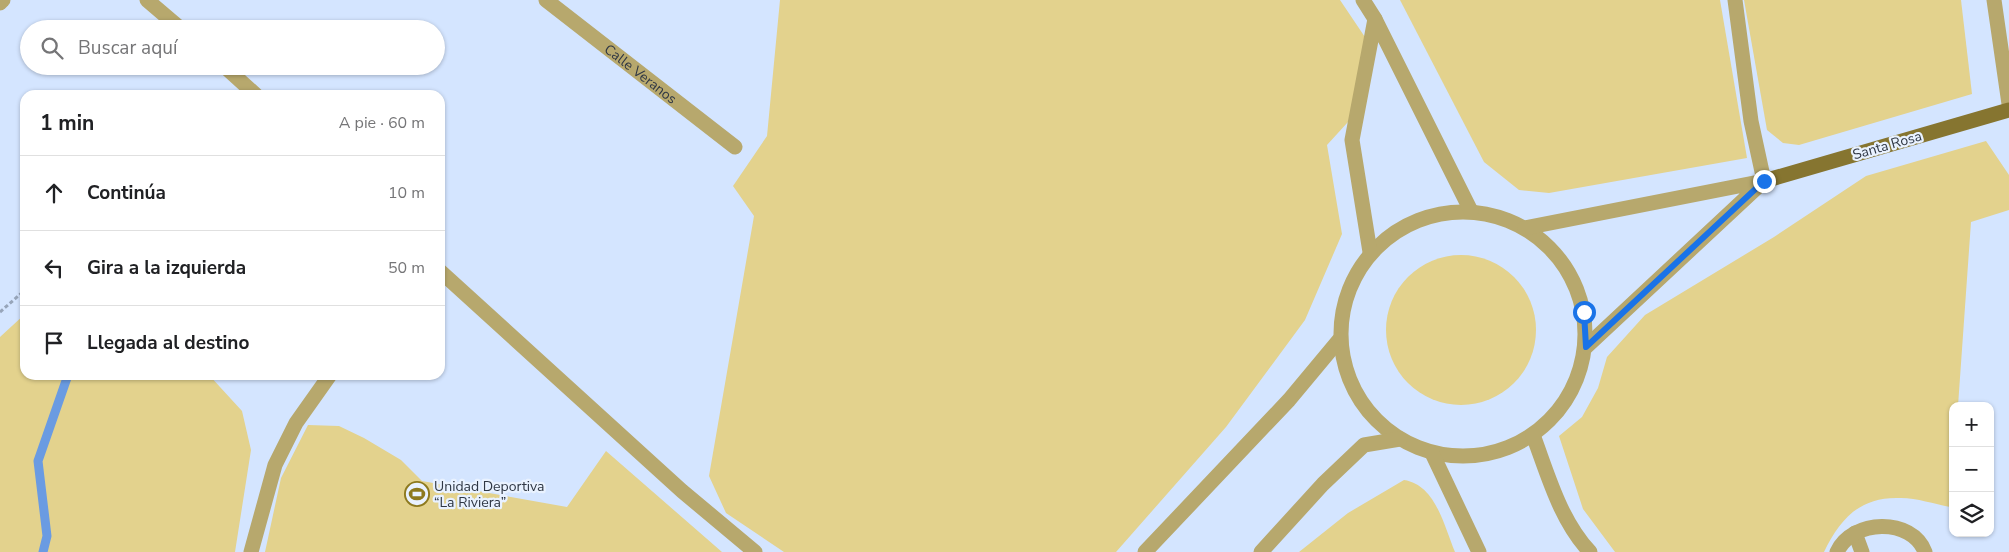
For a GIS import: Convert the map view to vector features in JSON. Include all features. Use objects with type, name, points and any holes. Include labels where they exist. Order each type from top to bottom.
[{"type":"main road","name":"Santa Rosa","points":[[1764,181],[2009,110]]},
{"type":"street","points":[[0,3],[3,0]]},
{"type":"street","points":[[147,0],[170,20]]},
{"type":"street","name":"Calle Veranos","points":[[546,0],[735,147]]},
{"type":"street","points":[[1362,0],[1375,19],[1471,211]]},
{"type":"street","points":[[1735,0],[1751,121],[1764,181]]},
{"type":"street","points":[[1994,0],[2009,104]]},
{"type":"street","points":[[1370,252],[1352,140],[1375,19]]},
{"type":"street","points":[[234,75],[250,90]]},
{"type":"street","points":[[1525,228],[1764,181]]},
{"type":"street","points":[[1586,347],[1764,181]]},
{"type":"street","points":[[1471,211],[1499,216],[1525,228],[1552,250],[1573,279],[1584,312],[1586,347],[1577,381],[1559,411],[1533,435],[1502,451],[1467,457],[1432,453],[1400,439],[1368,413],[1348,379],[1339,340],[1342,308],[1352,278],[1370,252],[1399,228],[1434,214],[1471,211]]},
{"type":"street","points":[[445,276],[682,491],[755,552]]},
{"type":"street","points":[[1145,552],[1289,400],[1339,340]]},
{"type":"street","points":[[251,552],[275,465],[296,423],[326,380]]},
{"type":"street","points":[[1533,435],[1554,493],[1577,539],[1590,552]]},
{"type":"street","points":[[1261,552],[1323,484],[1364,445],[1400,439]]},
{"type":"street","points":[[1432,453],[1479,552]]},
{"type":"street","points":[[1837,552],[1839,547],[1855,533],[1885,526],[1902,528],[1922,546],[1925,552]]},
{"type":"street","points":[[1855,533],[1862,552]]},
{"type":"path","points":[[0,312],[20,294]]},
{"type":"shaded area","points":[[780,0],[1340,0],[1375,52],[1348,122],[1327,145],[1342,234],[1305,320],[1226,427],[1116,552],[784,552],[726,513],[709,476],[754,216],[733,186],[767,136]]},
{"type":"shaded area","points":[[1400,0],[1720,0],[1747,158],[1549,193],[1519,190],[1484,162]]},
{"type":"shaded area","points":[[1744,0],[1961,0],[1972,94],[1799,145],[1783,143],[1767,130]]},
{"type":"shaded area","points":[[1986,141],[2009,175],[2009,210],[1971,222],[1958,402],[1949,402],[1949,507],[1907,498],[1887,498],[1874,501],[1853,512],[1845,520],[1837,529],[1824,552],[1615,552],[1583,509],[1559,436],[1582,417],[1598,388],[1607,357],[1645,315],[1774,237],[1866,176]]},
{"type":"shaded area","points":[[1461,255],[1490,261],[1514,277],[1530,301],[1536,330],[1530,359],[1514,383],[1490,399],[1461,405],[1432,399],[1408,383],[1392,359],[1386,330],[1392,301],[1408,277],[1432,261]]},
{"type":"shaded area","points":[[20,319],[20,380],[214,380],[242,411],[251,450],[235,552],[0,552],[0,337]]},
{"type":"shaded area","name":"Unidad Deportiva “La Riviera”","points":[[308,425],[339,426],[364,438],[401,460],[422,481],[567,507],[606,451],[722,552],[265,552],[281,478]]},
{"type":"shaded area","points":[[1404,480],[1415,483],[1431,498],[1442,519],[1455,552],[1299,552],[1348,513]]},
{"type":"waterway","points":[[43,552],[47,536],[38,461],[66,380]]},
{"type":"place","name":"Unidad Deportiva “La Riviera”","points":[[417,494]]},
{"type":"route","points":[[1584,312],[1586,347],[1764,181]]}]
